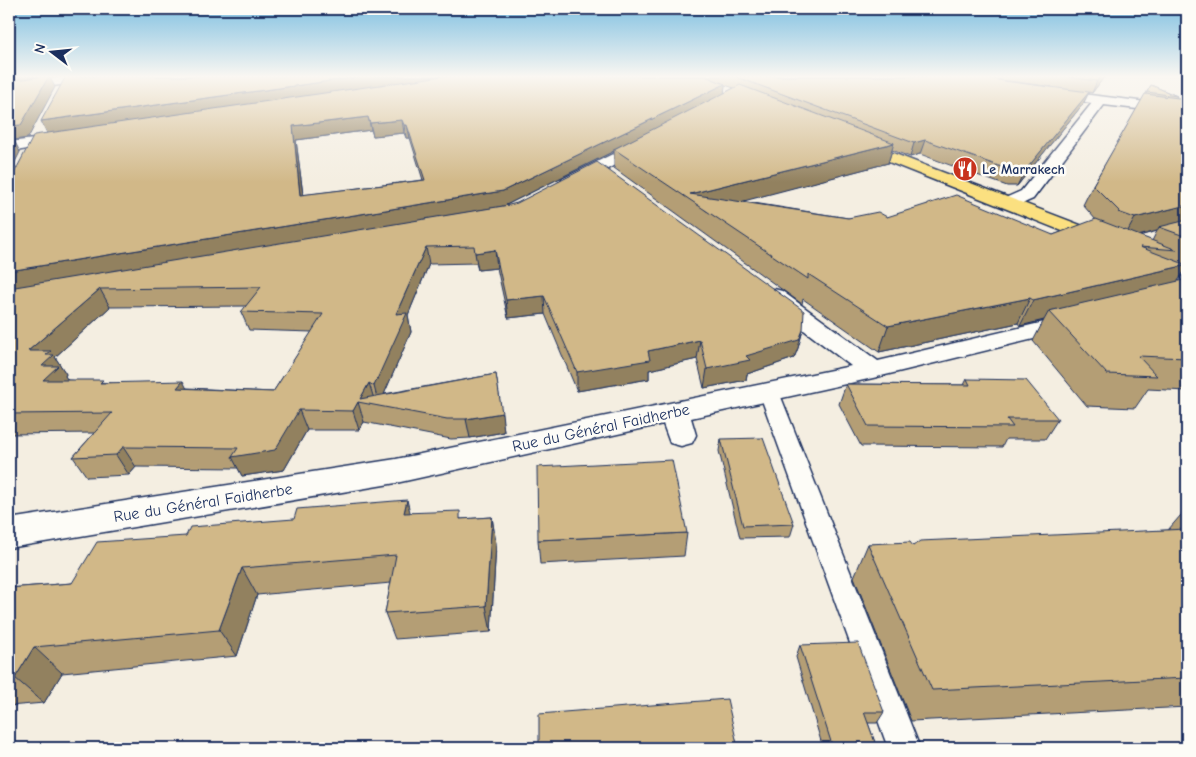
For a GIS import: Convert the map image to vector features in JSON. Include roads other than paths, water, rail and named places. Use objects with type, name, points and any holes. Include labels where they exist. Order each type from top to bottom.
[{"type":"main road","points":[[844,139],[1122,248]]},
{"type":"street","points":[[1009,203],[1027,195],[1092,111]]},
{"type":"street","points":[[27,160],[44,126]]},
{"type":"street","points":[[9,147],[84,136]]},
{"type":"street","points":[[554,190],[606,173],[657,137]]},
{"type":"street","points":[[758,285],[873,370]]},
{"type":"street","name":"Rue du Général Faidherbe","points":[[9,534],[396,472],[678,423],[769,392],[873,370],[1102,316]]},
{"type":"lane","points":[[769,392],[904,748]]},
{"type":"place","name":"Le Marrakech","points":[[965,169]]}]
